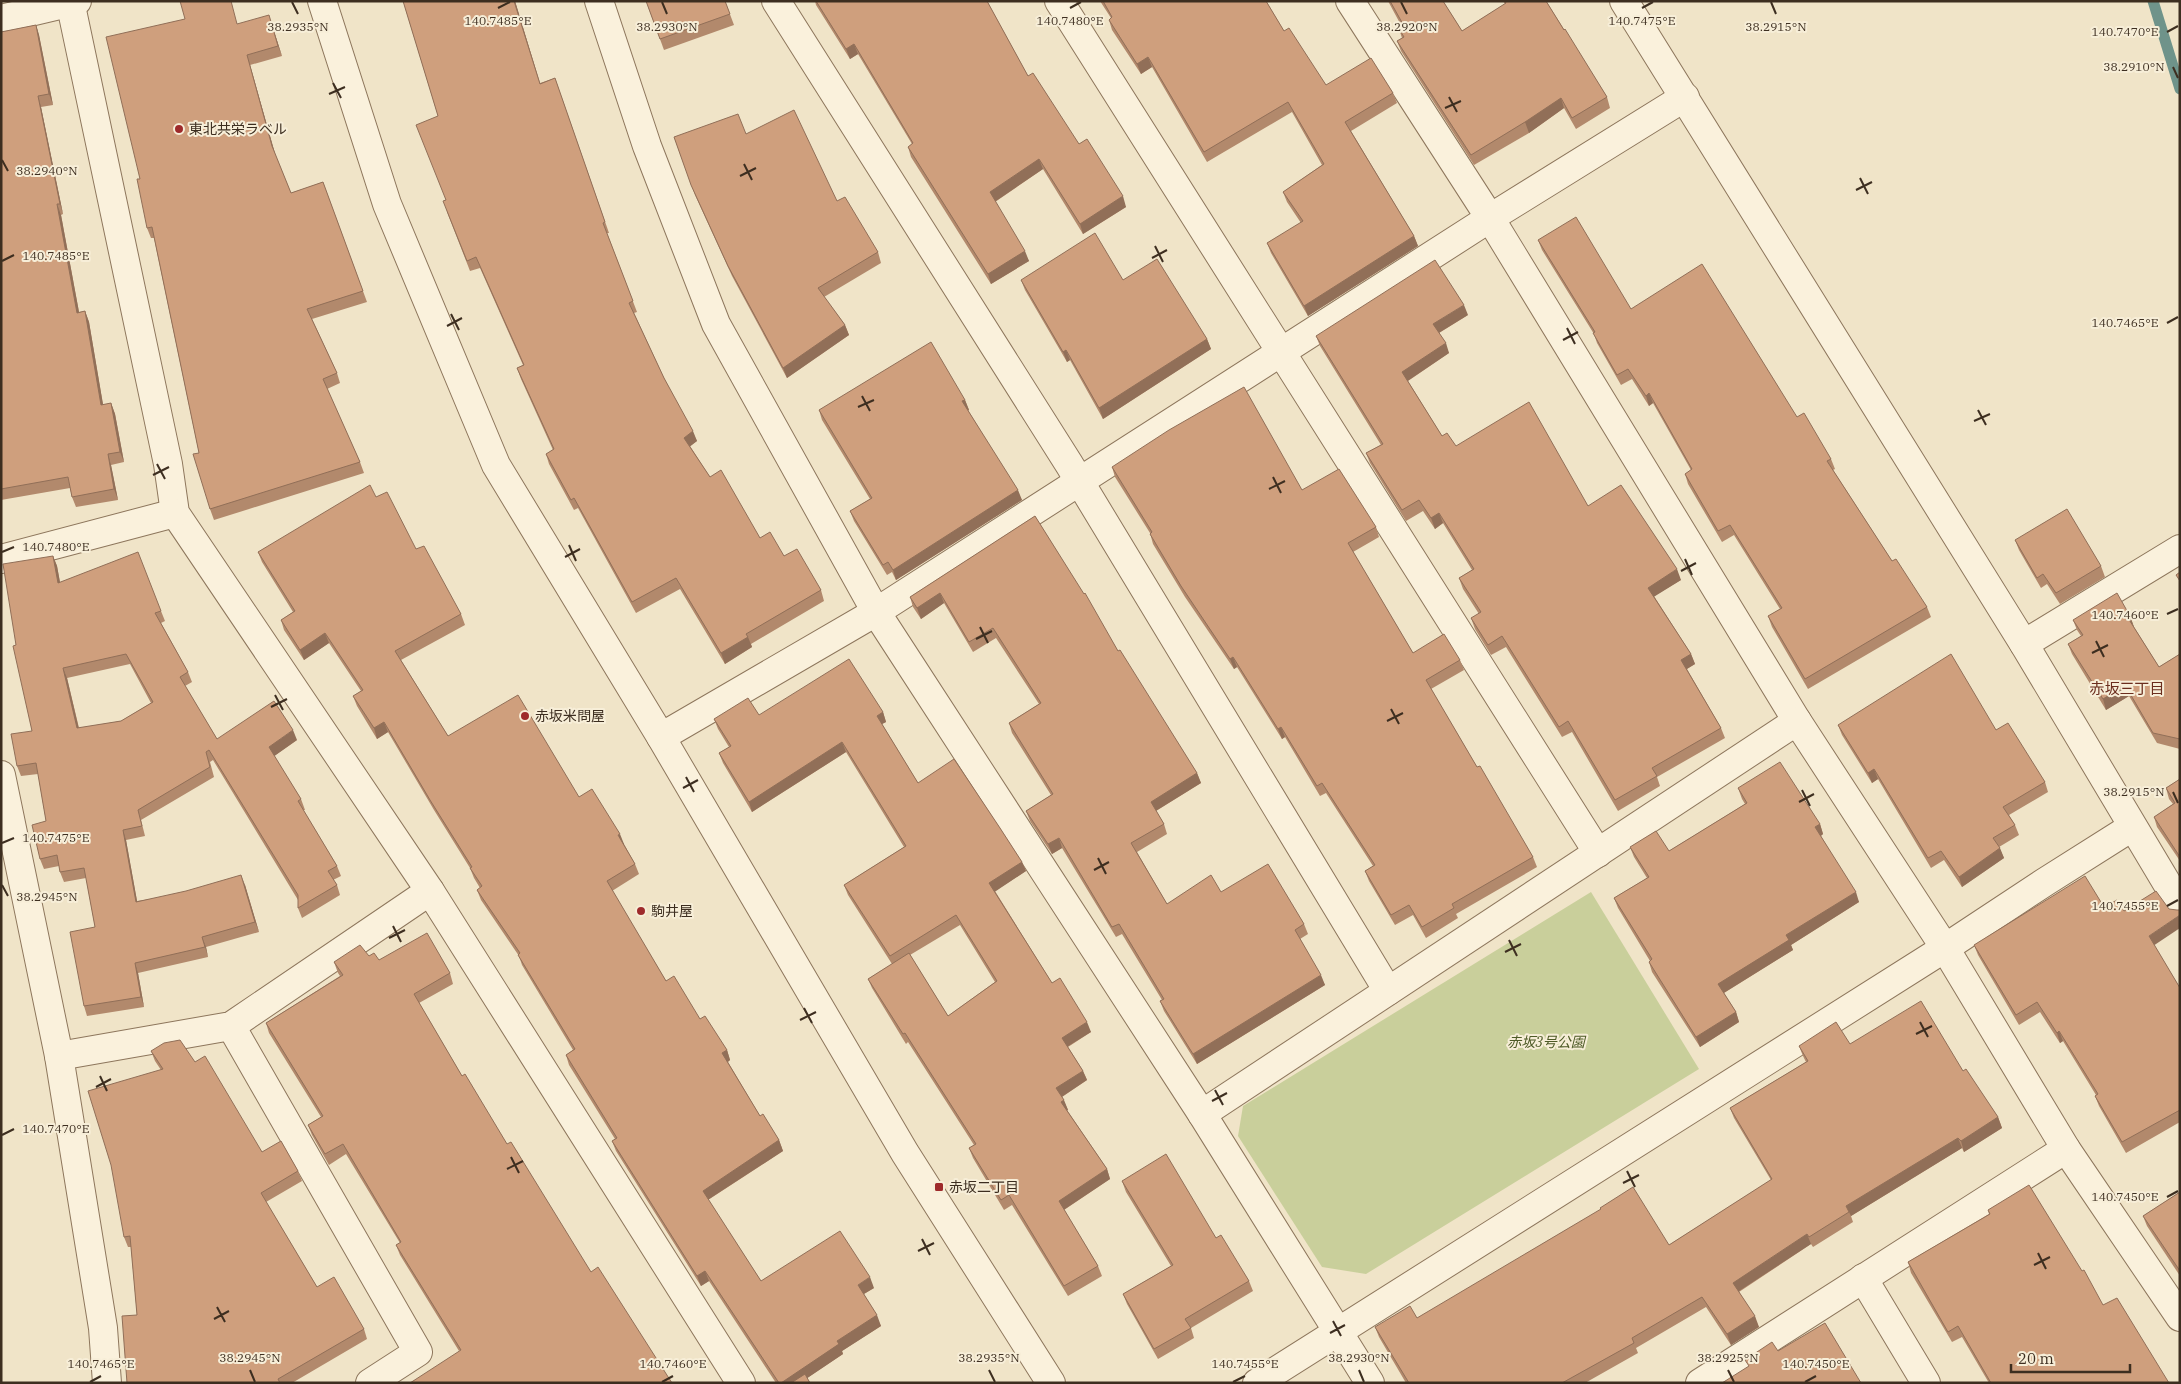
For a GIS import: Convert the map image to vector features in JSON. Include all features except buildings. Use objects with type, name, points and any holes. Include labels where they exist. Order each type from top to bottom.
[{"type":"street","points":[[322,1],[387,204],[496,465],[661,737],[905,1153],[1051,1383]]},
{"type":"street","points":[[599,1],[647,146],[716,324],[876,612],[1202,1114],[1370,1383]]},
{"type":"street","points":[[776,1],[1080,482],[1388,991]]},
{"type":"street","points":[[1059,1],[1598,852]]},
{"type":"street","points":[[1350,1],[1490,218],[1797,721],[1945,948],[2066,1149],[2180,1317]]},
{"type":"street","points":[[1624,1],[2024,644],[2180,905]]},
{"type":"street","points":[[1,19],[72,2],[168,464],[175,513],[430,891],[741,1383]]},
{"type":"street","points":[[661,737],[876,612],[1490,218],[1685,97]]},
{"type":"street","points":[[1,558],[175,513]]},
{"type":"street","points":[[2024,644],[2180,549]]},
{"type":"street","points":[[1202,1114],[1797,721]]},
{"type":"street","points":[[1,775],[58,1056],[103,1328],[107,1383]]},
{"type":"street","points":[[1257,1383],[1945,948],[2132,827]]},
{"type":"street","points":[[58,1056],[231,1026],[430,891]]},
{"type":"street","points":[[231,1026],[418,1352],[370,1383]]},
{"type":"street","points":[[1700,1383],[2066,1149]]},
{"type":"street","points":[[1863,1278],[1926,1383]]},
{"type":"green space","name":"赤坂3号公園","points":[[1591,892],[1699,1069],[1366,1274],[1322,1267],[1238,1136],[1243,1106]]},
{"type":"waterway","points":[[2153,1],[2180,89]]},
{"type":"place","name":"東北共栄ラベル","points":[[179,129]]},
{"type":"place","name":"赤坂米問屋","points":[[525,716]]},
{"type":"place","name":"駒井屋","points":[[641,911]]},
{"type":"place","name":"赤坂二丁目","points":[[939,1187]]},
{"type":"district","name":"赤坂三丁目","points":[[2127,688]]}]
